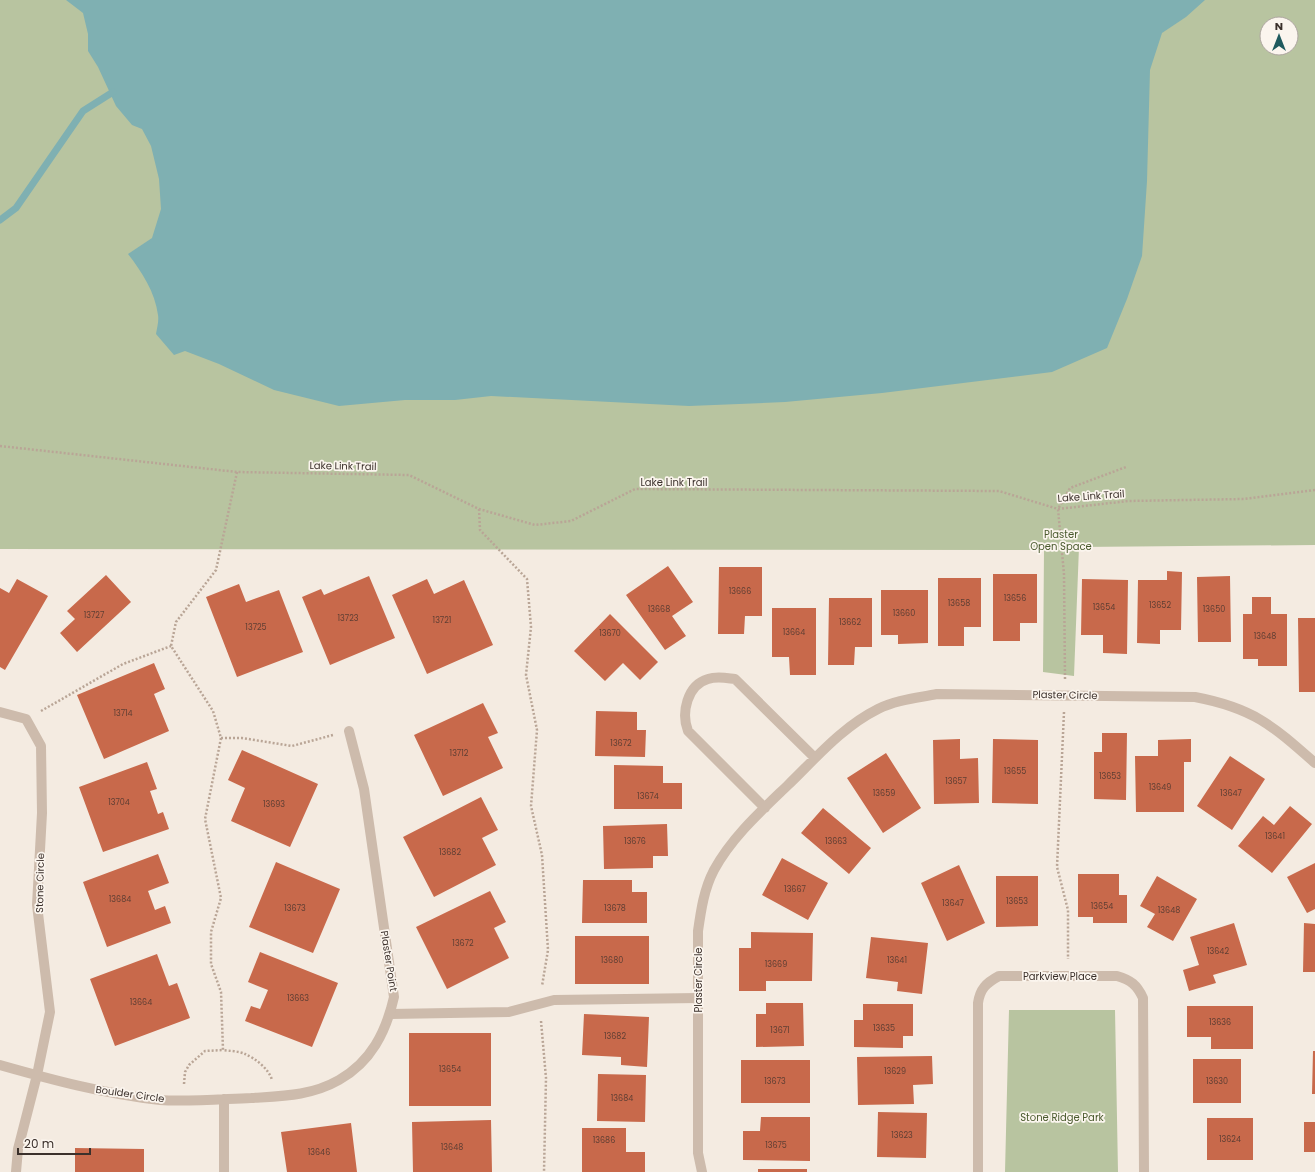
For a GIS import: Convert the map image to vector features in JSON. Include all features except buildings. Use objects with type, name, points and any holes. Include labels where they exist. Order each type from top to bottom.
[{"type":"street","points":[[765,808],[688,731],[685,724],[686,708],[689,695],[696,687],[706,679],[719,677],[735,679],[815,758]]},
{"type":"street","name":"Plaster Circle","points":[[702,1172],[698,1153],[698,931],[703,900],[714,871],[732,842],[815,758],[852,725],[879,709],[906,699],[937,694],[1195,697],[1234,706],[1260,718],[1285,736],[1315,763]]},
{"type":"street","points":[[0,712],[26,719]]},
{"type":"street","name":"Stone Circle","points":[[26,719],[41,746],[42,813],[37,905],[50,1012],[37,1075]]},
{"type":"street","name":"Plaster Point","points":[[224,1099],[303,1095],[339,1080],[364,1061],[380,1040],[390,1014],[394,997],[364,789],[349,731]]},
{"type":"street","name":"Parkview Place","points":[[978,1172],[978,1003],[980,992],[983,987],[987,982],[999,976],[1117,976],[1129,979],[1138,987],[1143,998],[1144,1172]]},
{"type":"street","points":[[390,1014],[509,1012],[554,1000],[698,998]]},
{"type":"street","name":"Boulder Circle","points":[[0,1065],[73,1085],[161,1100],[224,1099]]},
{"type":"street","points":[[16,1172],[18,1149],[37,1075]]},
{"type":"street","points":[[224,1099],[224,1172]]},
{"type":"path","name":"Lake Link Trail","points":[[0,446],[237,472],[408,475],[480,509],[535,525],[571,521],[635,490],[999,491],[1058,509],[1128,501],[1244,499],[1315,490]]},
{"type":"path","points":[[223,1050],[221,992],[211,964],[211,932],[221,898],[206,819],[221,738],[213,711],[171,646],[176,622],[216,570],[237,472]]},
{"type":"path","points":[[480,509],[480,530],[527,579],[531,627],[526,675],[537,730],[531,806],[542,856],[548,950],[540,998],[541,1029],[546,1078],[544,1172]]},
{"type":"path","points":[[26,719],[123,664],[171,646]]},
{"type":"path","points":[[221,738],[242,738],[292,746],[349,731]]},
{"type":"path","points":[[183,1099],[185,1072],[190,1065],[204,1052],[223,1050],[245,1054],[262,1066],[270,1075],[277,1096]]},
{"type":"green space","name":"Plaster Open Space","points":[[0,0],[1315,0],[1315,545],[1079,547],[1074,676],[1043,672],[1044,550],[0,549]]},
{"type":"green space","name":"Stone Ridge Park","points":[[1009,1010],[1115,1010],[1118,1172],[1005,1172]]},
{"type":"water","points":[[66,0],[1205,0],[1186,17],[1162,33],[1150,70],[1147,181],[1142,256],[1127,299],[1107,348],[1052,372],[882,393],[785,402],[689,406],[491,396],[455,400],[405,400],[339,406],[274,390],[219,364],[185,351],[174,355],[156,334],[158,317],[154,298],[143,275],[128,254],[152,238],[161,209],[159,179],[151,146],[142,129],[132,125],[116,106],[98,67],[88,51],[88,34],[83,13]]},
{"type":"waterway","points":[[0,220],[16,208],[83,111],[113,92]]}]
